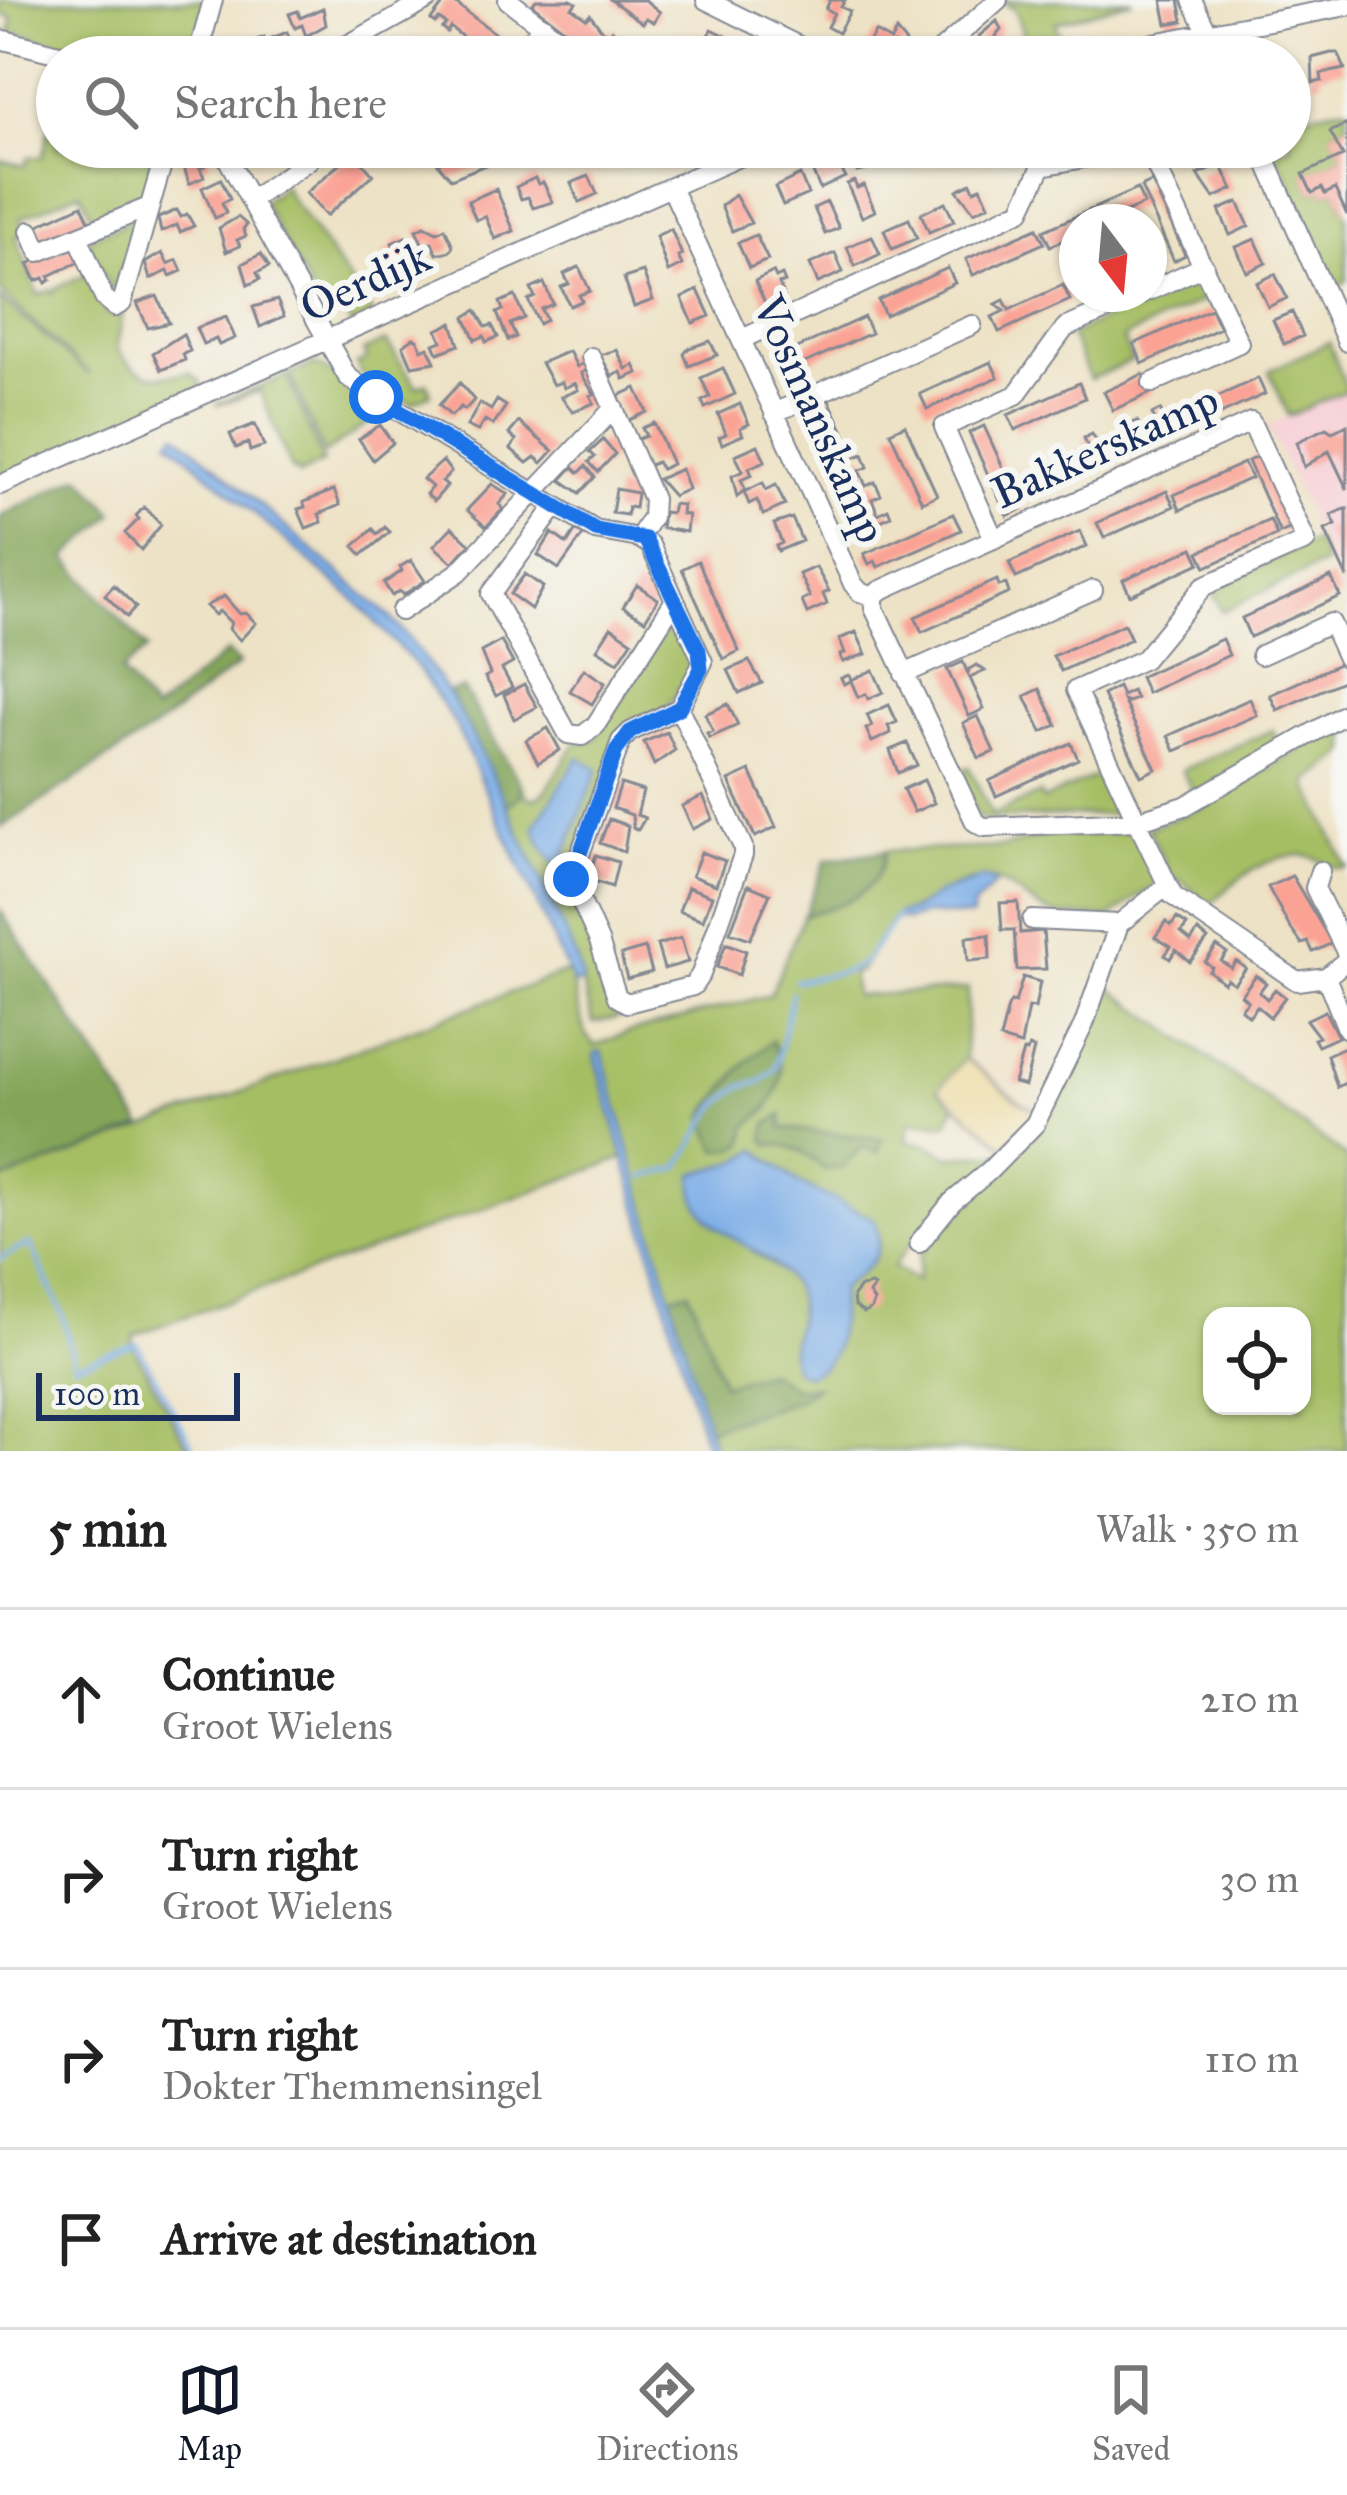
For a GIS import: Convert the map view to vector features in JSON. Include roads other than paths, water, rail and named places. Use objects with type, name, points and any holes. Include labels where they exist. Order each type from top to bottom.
[{"type":"street","points":[[203,36],[213,0]]},
{"type":"street","points":[[364,36],[428,0]]},
{"type":"street","points":[[508,0],[556,36]]},
{"type":"street","points":[[706,0],[779,36]]},
{"type":"street","points":[[957,36],[998,0]]},
{"type":"street","points":[[1192,0],[1210,36]]},
{"type":"street","points":[[1193,36],[1347,6]]},
{"type":"street","points":[[534,36],[543,26]]},
{"type":"street","points":[[0,39],[36,48]]},
{"type":"street","points":[[78,236],[104,298],[115,307],[122,303],[161,168]]},
{"type":"street","points":[[233,168],[347,376],[596,530],[639,538],[650,545],[703,662],[679,708],[630,732],[621,742],[571,879],[599,941],[616,997],[626,1003],[693,986],[743,855],[679,708]]},
{"type":"street","points":[[251,200],[297,168]]},
{"type":"street","name":"Oerdijk","points":[[0,485],[714,168]]},
{"type":"street","points":[[742,339],[1015,214],[1026,204],[1035,168]]},
{"type":"street","points":[[1152,383],[1238,343],[1155,168]]},
{"type":"street","points":[[1270,168],[1341,312],[1347,342]]},
{"type":"street","name":"Vosmanskamp","points":[[671,187],[853,584],[874,597],[874,608],[971,817],[989,827],[1137,820]]},
{"type":"street","points":[[30,231],[39,252],[149,207]]},
{"type":"street","points":[[1167,282],[1204,266]]},
{"type":"street","points":[[994,539],[944,427],[1016,395],[1058,334],[1100,312]]},
{"type":"street","points":[[773,413],[972,325]]},
{"type":"street","points":[[591,357],[653,500],[652,517],[639,538]]},
{"type":"street","points":[[401,611],[459,572],[614,409]]},
{"type":"street","name":"Bakkerskamp","points":[[874,597],[879,590],[1251,422],[1306,541],[1204,586],[1144,659],[1076,690],[1137,820]]},
{"type":"street","points":[[555,507],[491,594],[568,734],[582,736],[595,726],[675,600]]},
{"type":"street","points":[[904,674],[1093,590]]},
{"type":"street","points":[[1262,655],[1339,619],[1347,658]]},
{"type":"street","points":[[1320,871],[1315,889],[1347,957],[1326,977],[1297,982],[1173,896],[1137,820],[1185,806],[1347,713]]},
{"type":"street","points":[[919,1243],[952,1202],[1035,1124],[1084,1024],[1119,924],[1168,886]]},
{"type":"street","points":[[1032,920],[1119,924]]},
{"type":"street","points":[[1326,977],[1347,1029]]},
{"type":"water","points":[[177,433],[388,615],[432,669],[500,790],[583,981],[574,985],[456,726],[418,668],[354,599],[169,440]]},
{"type":"water","points":[[579,757],[598,769],[559,870],[535,826]]},
{"type":"water","points":[[983,878],[996,883],[974,906],[971,917],[896,918],[937,894]]},
{"type":"water","points":[[597,1052],[602,1052],[714,1451],[707,1451]]},
{"type":"water","points":[[757,1150],[799,1183],[874,1219],[877,1232],[873,1260],[841,1288],[834,1351],[807,1375],[794,1369],[791,1357],[798,1304],[788,1279],[713,1223],[695,1194],[694,1174],[739,1161]]},
{"type":"waterway","points":[[795,981],[848,971],[863,963],[897,916]]},
{"type":"waterway","points":[[643,1177],[679,1168],[715,1108],[741,1086],[760,1082],[776,1068],[792,993]]},
{"type":"waterway","points":[[0,1259],[30,1243],[62,1314],[75,1365],[137,1344],[195,1451]]}]
